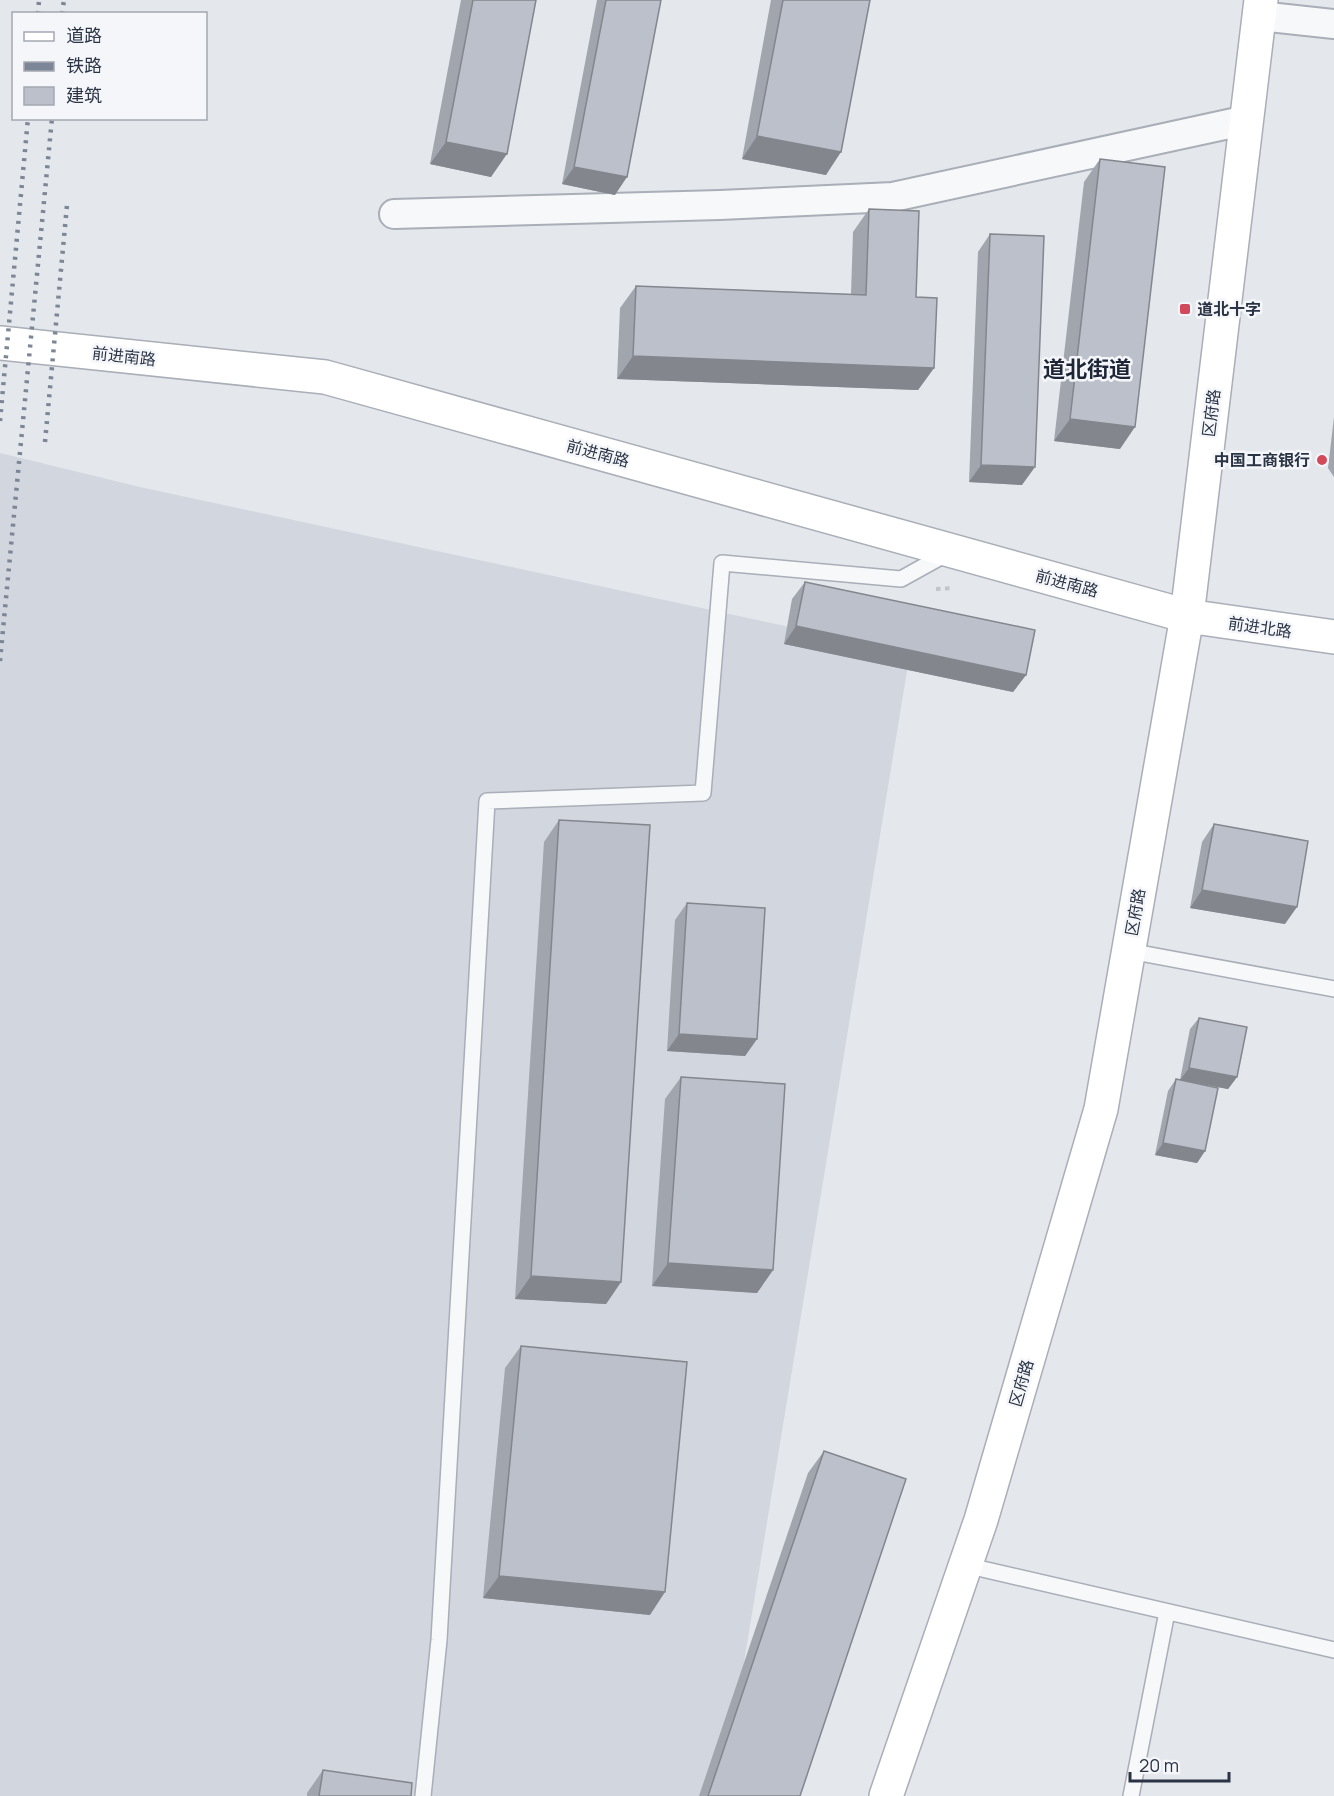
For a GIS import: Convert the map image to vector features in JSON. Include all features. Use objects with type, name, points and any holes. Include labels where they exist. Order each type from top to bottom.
[{"type":"main road","name":"区府路","points":[[886,1796],[981,1520],[1101,1109],[1187,616],[1260,8]]},
{"type":"main road","name":"前进南路","points":[[0,343],[324,377],[1187,616]]},
{"type":"main road","name":"前进北路","points":[[1187,616],[1334,638]]},
{"type":"street","points":[[1260,8],[1334,24]]},
{"type":"street","points":[[394,214],[720,205],[892,197],[1247,120]]},
{"type":"lane","points":[[423,1796],[439,1640],[487,801],[703,793],[722,563],[902,579],[952,551]]},
{"type":"lane","points":[[1129,951],[1334,989]]},
{"type":"lane","points":[[965,1565],[1334,1650]]},
{"type":"lane","points":[[1131,1796],[1167,1612]]},
{"type":"path","points":[[902,579],[937,589],[960,587]]},
{"type":"shaded area","points":[[0,453],[140,487],[910,653],[722,1796],[0,1796]]},
{"type":"building","points":[[473,0],[536,0],[507,154],[446,142]]},
{"type":"building","points":[[606,0],[661,0],[627,177],[574,167]]},
{"type":"building","points":[[783,0],[870,0],[841,152],[757,136]]},
{"type":"building","points":[[1100,159],[1165,167],[1135,427],[1070,419]]},
{"type":"building","points":[[869,209],[919,211],[916,297],[937,298],[934,368],[633,356],[636,286],[866,295]]},
{"type":"building","points":[[990,234],[1044,236],[1035,467],[981,465]]},
{"type":"building","points":[[805,582],[1035,630],[1026,675],[796,626]]},
{"type":"building","points":[[559,820],[650,825],[621,1282],[531,1276]]},
{"type":"building","points":[[1214,824],[1308,841],[1297,907],[1202,890]]},
{"type":"building","points":[[687,903],[765,908],[757,1039],[679,1034]]},
{"type":"building","points":[[1199,1018],[1247,1027],[1237,1077],[1189,1068]]},
{"type":"building","points":[[681,1077],[785,1084],[773,1270],[668,1263]]},
{"type":"building","points":[[1176,1079],[1218,1088],[1205,1151],[1163,1143]]},
{"type":"building","points":[[521,1346],[687,1362],[665,1592],[499,1576]]},
{"type":"building","points":[[824,1451],[906,1479],[800,1796],[708,1796]]},
{"type":"building","points":[[323,1770],[412,1783],[411,1796],[319,1796]]},
{"type":"railway","points":[[38,12],[39,0]]},
{"type":"railway","points":[[62,12],[64,0]]},
{"type":"railway","points":[[0,421],[28,120]]},
{"type":"railway","points":[[0,661],[52,120]]},
{"type":"railway","points":[[45,442],[67,205]]},
{"type":"place","name":"道北十字","points":[[1185,309]]},
{"type":"place","name":"中国工商银行","points":[[1322,460]]},
{"type":"district","name":"道北街道","points":[[1087,369]]}]
